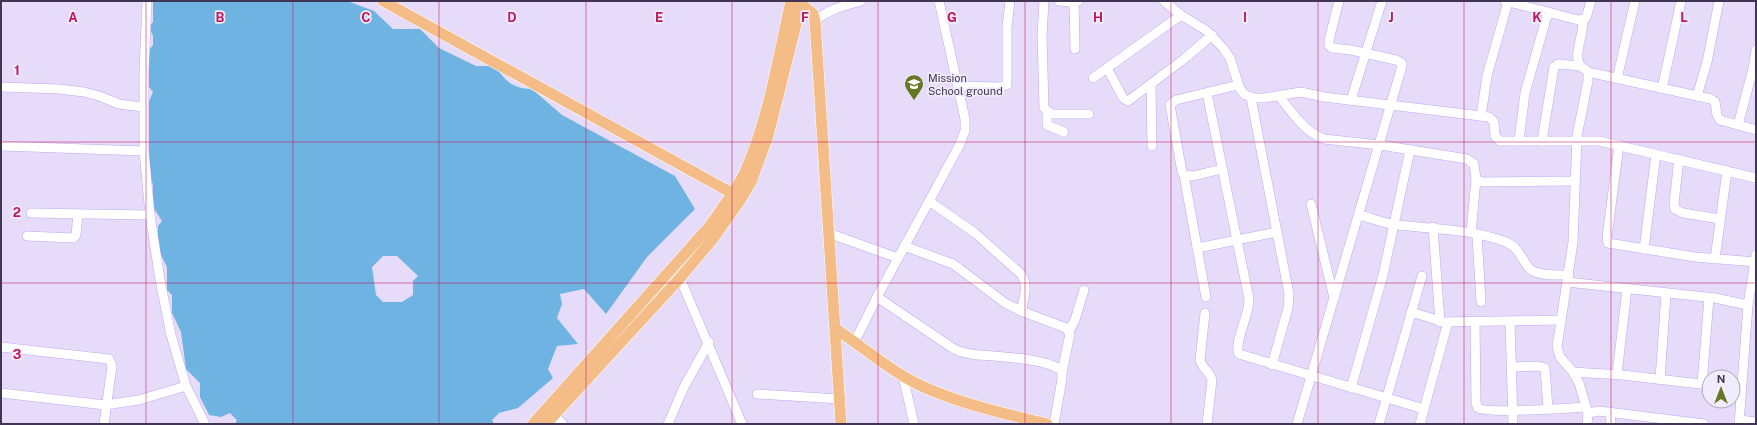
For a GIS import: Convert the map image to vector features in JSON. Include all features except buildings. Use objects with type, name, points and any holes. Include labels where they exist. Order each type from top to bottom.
[{"type":"main road","points":[[390,2],[737,196]]},
{"type":"main road","points":[[549,416],[708,228],[751,182],[768,136],[798,2],[812,14],[815,21],[841,424]]},
{"type":"main road","points":[[533,424],[549,416],[680,278],[712,240],[737,196]]},
{"type":"main road","points":[[836,329],[903,376],[926,387],[962,401],[1047,424]]},
{"type":"street","points":[[147,1],[143,107],[144,151],[150,215],[160,280],[171,335],[186,386],[205,424]]},
{"type":"street","points":[[815,21],[822,15],[832,10],[861,1]]},
{"type":"street","points":[[854,342],[904,246],[959,146],[965,131],[965,119],[939,1]]},
{"type":"street","points":[[958,86],[1000,87],[1007,85],[1008,20],[1010,1]]},
{"type":"street","points":[[1044,1],[1042,34],[1043,102],[1047,111],[1047,125],[1064,132]]},
{"type":"street","points":[[1060,1],[1076,2],[1075,49]]},
{"type":"street","points":[[1164,1],[1212,35],[1228,53],[1241,92],[1251,98],[1264,98],[1301,92],[1319,97],[1489,117],[1494,122],[1497,139],[1519,141],[1599,141],[1756,178]]},
{"type":"street","points":[[1297,424],[1402,69],[1402,63],[1396,60],[1365,53],[1336,49],[1329,45],[1339,1]]},
{"type":"street","points":[[1351,100],[1382,1]]},
{"type":"street","points":[[1481,116],[1487,76],[1506,1],[1583,20]]},
{"type":"street","points":[[1580,66],[1578,59],[1583,30],[1583,20],[1588,14],[1591,1]]},
{"type":"street","points":[[1617,79],[1635,1]]},
{"type":"street","points":[[1662,89],[1681,1]]},
{"type":"street","points":[[1697,96],[1707,62],[1719,1]]},
{"type":"street","points":[[1519,141],[1525,93],[1548,12]]},
{"type":"street","points":[[1093,78],[1182,15]]},
{"type":"street","points":[[1107,68],[1125,100],[1132,100],[1212,35]]},
{"type":"street","points":[[1738,125],[1752,74],[1756,50]]},
{"type":"street","points":[[1542,141],[1554,67],[1558,64],[1580,66],[1588,72],[1713,100],[1716,105],[1718,118],[1723,121],[1756,130]]},
{"type":"street","points":[[1587,424],[1587,410],[1579,383],[1573,372],[1558,352],[1557,341],[1573,242],[1576,141],[1588,81],[1588,72]]},
{"type":"street","points":[[1151,85],[1152,146]]},
{"type":"street","points":[[1206,297],[1170,106],[1176,100],[1238,85]]},
{"type":"street","points":[[1,87],[58,89],[84,92],[119,104],[143,107]]},
{"type":"street","points":[[1207,93],[1249,305],[1237,351],[1242,356],[1424,409]]},
{"type":"street","points":[[1279,96],[1302,124],[1316,136],[1334,141],[1380,145],[1468,159],[1474,164],[1476,178],[1474,234],[1482,302]]},
{"type":"street","points":[[1251,98],[1288,288],[1289,302],[1272,365]]},
{"type":"street","points":[[1047,111],[1052,114],[1089,114]]},
{"type":"street","points":[[1619,145],[1607,240],[1610,244],[1715,259],[1756,259],[1740,369]]},
{"type":"street","points":[[1,146],[144,151]]},
{"type":"street","points":[[1351,388],[1381,280],[1410,150]]},
{"type":"street","points":[[1644,249],[1656,154]]},
{"type":"street","points":[[1679,160],[1674,203],[1675,209],[1683,213],[1720,219]]},
{"type":"street","points":[[1184,175],[1193,176],[1222,169]]},
{"type":"street","points":[[1715,259],[1727,171]]},
{"type":"street","points":[[1476,178],[1487,183],[1575,181]]},
{"type":"street","points":[[929,201],[974,233],[1021,274],[1026,288],[1021,311]]},
{"type":"street","points":[[1311,204],[1334,298]]},
{"type":"street","points":[[32,213],[150,215]]},
{"type":"street","points":[[27,236],[73,238],[76,234],[78,214]]},
{"type":"street","points":[[1359,215],[1394,225],[1433,227],[1474,234],[1511,245],[1522,256],[1528,267],[1535,272],[1627,289],[1708,298],[1748,305]]},
{"type":"street","points":[[1420,424],[1444,322],[1433,227]]},
{"type":"street","points":[[1197,248],[1277,232]]},
{"type":"street","points":[[828,233],[898,258]]},
{"type":"street","points":[[904,246],[953,264],[1005,303],[1021,311],[1061,325],[1069,331]]},
{"type":"street","points":[[1379,424],[1422,276]]},
{"type":"street","points":[[680,278],[742,424]]},
{"type":"street","points":[[1617,374],[1627,289]]},
{"type":"street","points":[[1054,424],[1062,372],[1069,340],[1069,331],[1075,320],[1084,290]]},
{"type":"street","points":[[1660,379],[1666,294]]},
{"type":"street","points":[[877,297],[962,353],[1008,357],[1045,364],[1060,369],[1062,372]]},
{"type":"street","points":[[1706,369],[1708,298]]},
{"type":"street","points":[[1411,312],[1444,322],[1561,320]]},
{"type":"street","points":[[1205,313],[1200,360],[1211,375],[1212,380],[1207,424]]},
{"type":"street","points":[[1475,321],[1477,406],[1482,410],[1587,410],[1610,412],[1661,421],[1700,424]]},
{"type":"street","points":[[1510,321],[1513,424]]},
{"type":"street","points":[[668,424],[684,387],[708,342]]},
{"type":"street","points":[[1,347],[109,359],[112,366],[104,424]]},
{"type":"street","points":[[1511,367],[1538,366],[1544,368],[1548,409]]},
{"type":"street","points":[[1573,372],[1617,374],[1701,384]]},
{"type":"street","points":[[903,376],[914,424]]},
{"type":"street","points":[[1,392],[106,405],[124,403],[186,386]]},
{"type":"street","points":[[757,394],[840,399]]},
{"type":"street","points":[[1738,409],[1739,422],[1756,422]]},
{"type":"street","points":[[1610,412],[1611,424]]},
{"type":"street","points":[[549,416],[563,424]]},
{"type":"water","points":[[153,1],[347,1],[374,11],[393,29],[420,29],[439,48],[476,66],[495,66],[502,76],[510,83],[520,88],[532,89],[562,115],[675,176],[695,209],[647,257],[606,314],[584,289],[560,294],[562,304],[557,318],[578,344],[557,346],[548,369],[553,378],[518,408],[499,413],[492,420],[494,424],[235,424],[237,420],[230,413],[221,417],[209,415],[200,397],[200,383],[186,369],[181,332],[172,313],[172,295],[167,290],[167,267],[158,249],[158,226],[162,221],[153,207],[153,184],[149,179],[149,101],[153,92],[149,87],[149,50],[153,45],[153,36],[149,27],[153,22]],"holes":[[[383,256],[397,256],[418,276],[413,281],[413,295],[402,302],[383,302],[376,295],[372,267]]]},
{"type":"place","name":"Mission School ground","points":[[914,101]]}]
